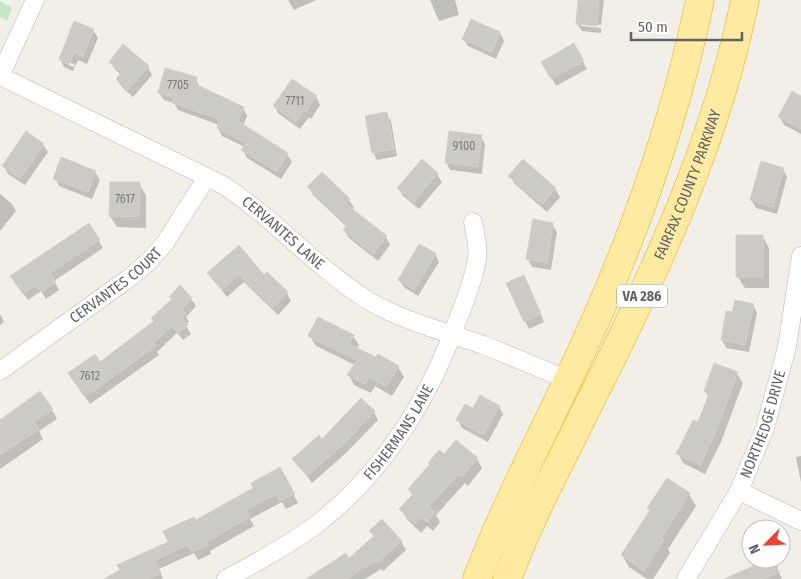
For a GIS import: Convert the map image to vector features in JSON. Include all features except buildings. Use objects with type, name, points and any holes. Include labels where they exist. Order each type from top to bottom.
[{"type":"highway","name":"VA 286","points":[[477,579],[509,504],[568,380],[619,264],[665,134],[700,0]]},
{"type":"highway","name":"FAIRFAX COUNTY PARKWAY","points":[[507,579],[531,522],[639,301],[681,207],[727,76],[745,0]]},
{"type":"street","points":[[0,76],[35,0]]},
{"type":"street","name":"CERVANTES LANE","points":[[0,76],[207,177],[242,198],[331,274],[368,300],[417,324],[483,345],[568,380]]},
{"type":"street","name":"CERVANTES COURT","points":[[0,371],[132,276],[150,260],[176,228],[207,177]]},
{"type":"street","name":"FISHERMANS LANE","points":[[226,579],[289,543],[317,524],[343,502],[377,465],[408,425],[437,372],[452,335],[477,260],[473,222]]},
{"type":"street","name":"NORTHEDGE DRIVE","points":[[686,579],[739,492],[765,428],[782,372],[801,256]]},
{"type":"street","points":[[739,492],[801,521]]},
{"type":"green space","points":[[0,1],[12,8],[7,21],[0,17]]}]
